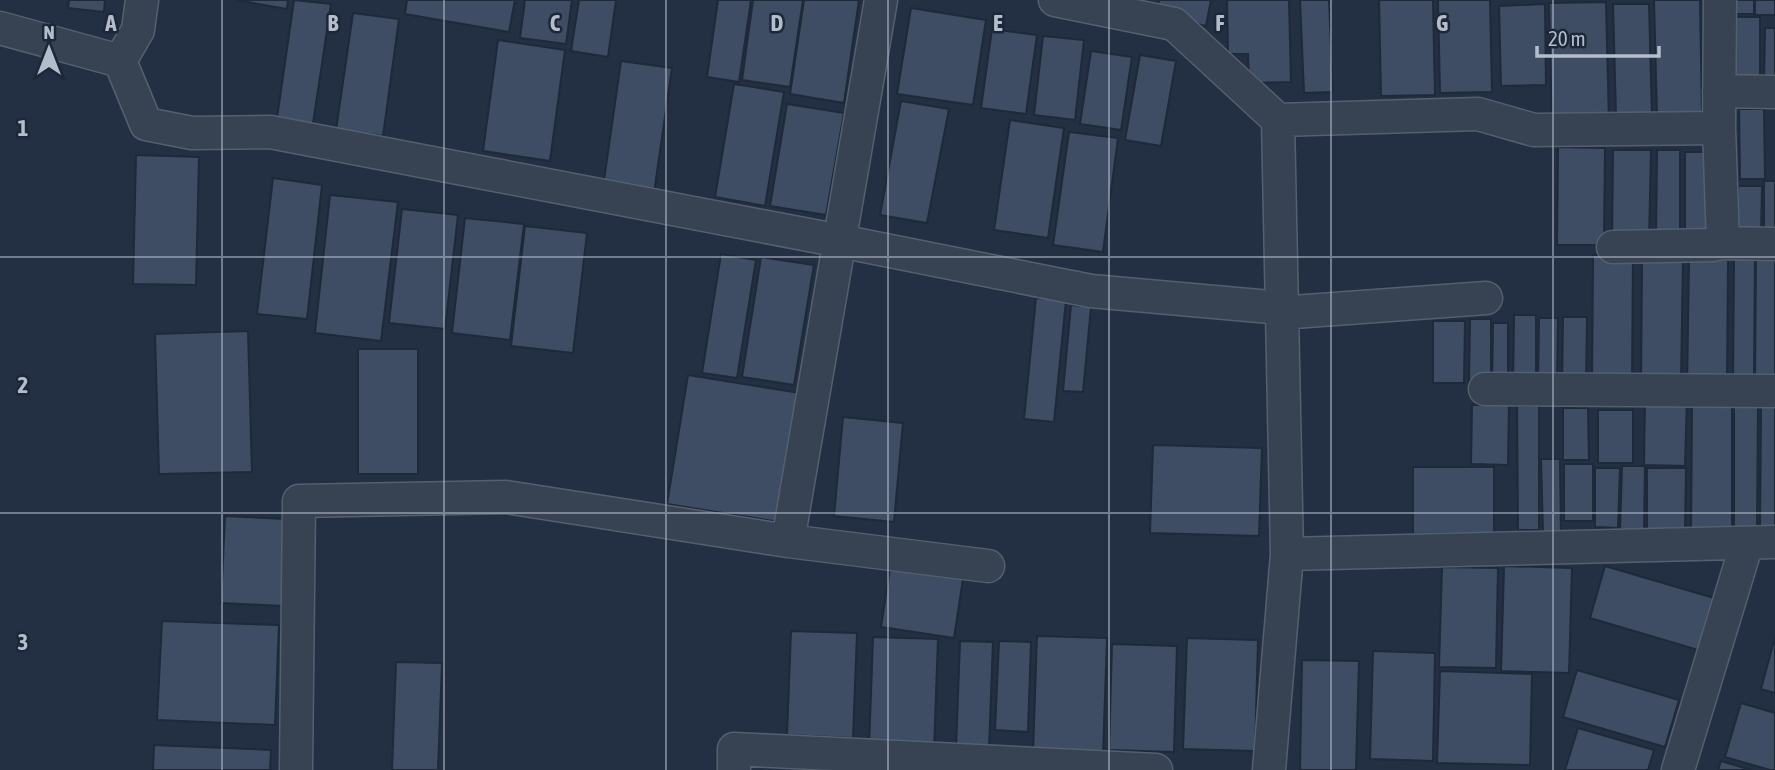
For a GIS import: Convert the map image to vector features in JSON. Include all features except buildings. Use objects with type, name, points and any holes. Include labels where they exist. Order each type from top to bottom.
[{"type":"street","points":[[120,61],[138,30],[142,0]]},
{"type":"street","points":[[788,541],[881,0]]},
{"type":"street","points":[[1055,0],[1174,24],[1278,120],[1478,114],[1534,130],[1719,128]]},
{"type":"street","points":[[1720,0],[1719,128],[1723,243]]},
{"type":"street","points":[[0,28],[120,61]]},
{"type":"street","points":[[120,61],[146,124],[192,133],[270,132],[1091,291],[1282,308],[1293,312],[1486,298]]},
{"type":"street","points":[[1719,91],[1775,92]]},
{"type":"street","points":[[1269,770],[1287,554],[1278,120]]},
{"type":"street","points":[[1613,247],[1775,244]]},
{"type":"street","points":[[1485,389],[1775,391]]},
{"type":"street","points":[[296,770],[299,501],[506,497],[788,541],[988,566]]},
{"type":"street","points":[[1287,554],[1761,542],[1678,770]]},
{"type":"street","points":[[734,770],[734,749],[1156,770]]}]
